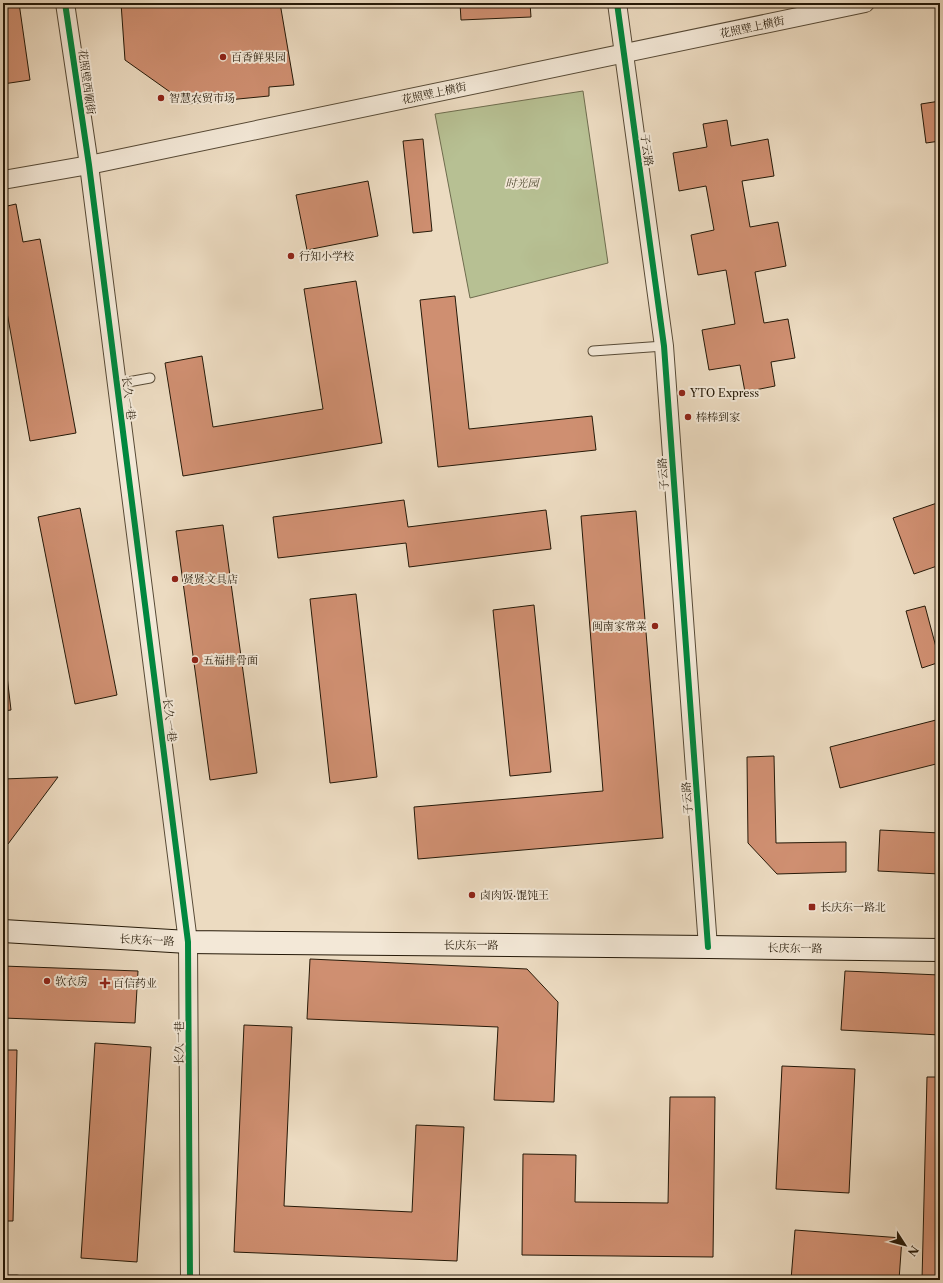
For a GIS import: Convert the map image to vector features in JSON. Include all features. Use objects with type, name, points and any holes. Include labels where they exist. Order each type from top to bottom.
[{"type":"main road","name":"长庆东一路","points":[[3,931],[188,942],[940,950]]},
{"type":"street","name":"花照壁西顺街","points":[[65,3],[89,165]]},
{"type":"street","name":"子云路","points":[[617,3],[664,346],[708,947]]},
{"type":"street","name":"花照壁上横街","points":[[3,180],[89,165],[865,3]]},
{"type":"street","name":"长久一巷","points":[[89,165],[188,942],[190,1280]]},
{"type":"lane","points":[[593,352],[664,346]]},
{"type":"lane","points":[[117,384],[150,378]]},
{"type":"lane","points":[[3,1280],[18,1280]]},
{"type":"green space","name":"时光园","points":[[583,91],[608,263],[470,298],[435,114]]},
{"type":"building","points":[[3,3],[19,3],[30,80],[3,84]]},
{"type":"building","points":[[121,3],[280,3],[294,85],[269,87],[269,96],[187,104],[125,60]]},
{"type":"building","points":[[460,3],[530,3],[531,17],[461,20]]},
{"type":"building","points":[[940,101],[940,141],[926,143],[921,104]]},
{"type":"building","points":[[727,120],[731,146],[768,139],[774,176],[742,181],[750,227],[778,222],[786,266],[755,272],[764,323],[788,319],[795,358],[771,362],[775,386],[745,392],[740,365],[709,370],[702,330],[735,324],[726,270],[698,275],[691,235],[714,230],[706,186],[679,191],[673,153],[707,147],[703,124]]},
{"type":"building","points":[[423,139],[432,231],[413,233],[403,141]]},
{"type":"building","points":[[368,181],[378,236],[307,250],[296,195]]},
{"type":"building","points":[[937,186],[940,186],[940,211]]},
{"type":"building","points":[[16,204],[23,242],[40,239],[76,433],[30,441],[3,290],[3,207]]},
{"type":"building","points":[[356,281],[382,443],[183,476],[165,363],[202,356],[213,427],[323,409],[304,289]]},
{"type":"building","points":[[455,296],[469,429],[592,416],[596,450],[438,467],[420,300]]},
{"type":"building","points":[[404,500],[408,527],[546,510],[551,549],[409,567],[406,543],[278,558],[273,517]]},
{"type":"building","points":[[940,502],[940,565],[914,574],[893,518]]},
{"type":"building","points":[[80,508],[117,695],[75,704],[38,517]]},
{"type":"building","points":[[636,511],[663,838],[418,859],[414,807],[603,791],[581,516]]},
{"type":"building","points":[[223,525],[257,773],[210,780],[176,531]]},
{"type":"building","points":[[356,594],[377,777],[330,783],[310,599]]},
{"type":"building","points":[[534,605],[551,772],[510,776],[493,610]]},
{"type":"building","points":[[925,606],[940,662],[922,668],[906,611]]},
{"type":"building","points":[[3,659],[5,659],[11,710],[3,711]]},
{"type":"building","points":[[940,719],[940,763],[840,788],[830,747]]},
{"type":"building","points":[[774,756],[776,843],[846,842],[846,872],[777,874],[748,843],[747,757]]},
{"type":"building","points":[[58,777],[8,844],[3,844],[3,779]]},
{"type":"building","points":[[880,830],[940,833],[940,874],[878,871]]},
{"type":"building","points":[[310,959],[527,969],[558,1002],[554,1102],[494,1100],[498,1027],[307,1019]]},
{"type":"building","points":[[3,966],[138,971],[135,1023],[3,1018]]},
{"type":"building","points":[[845,971],[940,975],[940,1035],[841,1030]]},
{"type":"building","points":[[244,1025],[292,1027],[284,1206],[412,1212],[416,1125],[464,1127],[457,1261],[234,1252]]},
{"type":"building","points":[[95,1043],[151,1047],[137,1262],[81,1258]]},
{"type":"building","points":[[3,1050],[17,1050],[13,1221],[3,1221]]},
{"type":"building","points":[[782,1066],[855,1069],[849,1193],[776,1189]]},
{"type":"building","points":[[927,1077],[940,1077],[940,1280],[922,1280]]},
{"type":"building","points":[[670,1097],[715,1097],[713,1257],[522,1255],[523,1154],[576,1155],[575,1202],[668,1203]]},
{"type":"building","points":[[795,1230],[902,1238],[899,1280],[791,1280]]},
{"type":"cycle path","points":[[65,3],[89,165],[188,942],[190,1280]]},
{"type":"cycle path","points":[[617,3],[664,346],[708,947]]},
{"type":"place","name":"百香鲜果园","points":[[223,57]]},
{"type":"place","name":"智慧农贸市场","points":[[161,98]]},
{"type":"place","name":"行知小学校","points":[[291,256]]},
{"type":"place","name":"YTO Express","points":[[682,393]]},
{"type":"place","name":"棒棒到家","points":[[688,417]]},
{"type":"place","name":"贤贤文具店","points":[[175,579]]},
{"type":"place","name":"闽南家常菜","points":[[655,626]]},
{"type":"place","name":"五福排骨面","points":[[195,660]]},
{"type":"place","name":"卤肉饭·馄饨王","points":[[472,895]]},
{"type":"place","name":"长庆东一路北","points":[[812,907]]},
{"type":"place","name":"软衣房","points":[[47,981]]},
{"type":"place","name":"百信药业","points":[[105,983]]}]
